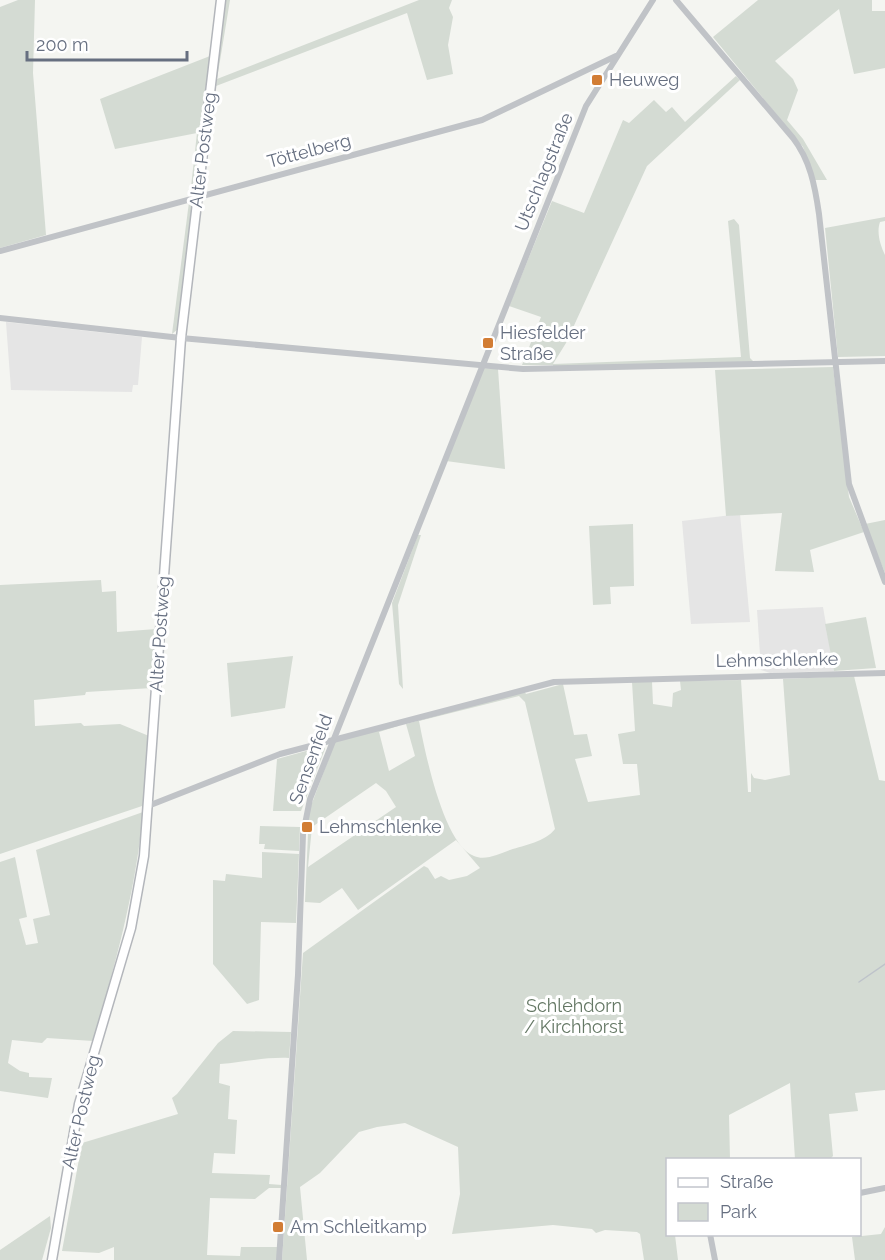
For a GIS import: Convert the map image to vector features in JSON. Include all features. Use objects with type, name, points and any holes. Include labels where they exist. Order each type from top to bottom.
[{"type":"main road","name":"Alter Postweg","points":[[52,1260],[79,1104],[136,903],[148,806],[182,338],[221,0]]},
{"type":"street","name":"Utschlagstraße","points":[[482,366],[586,106],[653,0]]},
{"type":"street","points":[[676,0],[793,138],[807,160],[818,204],[852,494],[885,582]]},
{"type":"street","name":"Töttelberg","points":[[0,250],[482,120],[617,56]]},
{"type":"street","points":[[0,318],[182,338],[523,369],[885,361]]},
{"type":"street","name":"Sensenfeld","points":[[279,1260],[298,963],[304,826],[310,799],[482,366]]},
{"type":"street","name":"Lehmschlenke","points":[[148,806],[271,757],[554,682],[885,673]]},
{"type":"street","points":[[861,1193],[885,1188]]},
{"type":"street","points":[[710,1236],[715,1260]]},
{"type":"shaded area","points":[[6,322],[142,337],[138,385],[133,385],[132,392],[11,390]]},
{"type":"shaded area","points":[[740,514],[750,622],[691,624],[682,521]]},
{"type":"shaded area","points":[[823,607],[834,671],[770,673],[761,670],[757,610]]},
{"type":"green space","points":[[18,0],[35,0],[33,73],[46,235],[0,248],[0,7]]},
{"type":"green space","points":[[224,0],[230,0],[217,79],[419,0],[452,0],[449,8],[453,17],[448,45],[453,74],[427,80],[407,13],[216,86]]},
{"type":"green space","points":[[758,0],[872,0],[872,11],[885,11],[885,68],[854,74],[839,9],[775,61],[793,79],[798,90],[787,120],[803,139],[827,180],[815,180],[803,147],[713,37]]},
{"type":"green space","points":[[210,56],[194,195],[190,196],[197,133],[115,149],[100,99]]},
{"type":"green space","points":[[736,76],[740,80],[647,166],[566,343],[553,364],[741,357],[728,221],[734,219],[739,225],[750,358],[754,362],[553,368],[553,365],[522,365],[541,317],[509,306],[552,201],[584,213],[623,120],[629,123],[654,100],[666,112],[672,107],[685,122]]},
{"type":"green space","points":[[189,202],[193,204],[178,329],[172,334]]},
{"type":"green space","points":[[885,217],[885,221],[880,222],[879,235],[885,255],[885,356],[838,357],[825,228]]},
{"type":"green space","points":[[833,367],[849,497],[864,532],[810,550],[814,572],[775,571],[782,513],[726,516],[715,370]]},
{"type":"green space","points":[[481,368],[498,369],[505,469],[446,461]]},
{"type":"green space","points":[[885,520],[885,573],[865,524]]},
{"type":"green space","points":[[633,524],[634,586],[610,587],[611,604],[593,605],[589,526]]},
{"type":"green space","points":[[418,535],[421,535],[398,605],[403,689],[399,684],[392,603]]},
{"type":"green space","points":[[101,580],[102,592],[116,591],[117,632],[156,629],[152,688],[86,692],[85,695],[34,700],[35,726],[81,723],[84,726],[120,724],[149,736],[145,805],[0,854],[0,585]]},
{"type":"green space","points":[[866,617],[876,668],[834,671],[825,624]]},
{"type":"green space","points":[[293,656],[285,708],[231,717],[227,663]]},
{"type":"green space","name":"Schlehdorn / Kirchhorst","points":[[854,676],[879,780],[885,781],[885,1090],[855,1093],[858,1111],[829,1114],[833,1156],[831,1158],[795,1158],[790,1083],[729,1115],[730,1158],[666,1158],[666,1236],[675,1236],[678,1260],[644,1260],[640,1234],[637,1232],[605,1230],[596,1233],[592,1229],[553,1225],[452,1234],[460,1194],[458,1147],[405,1123],[377,1127],[359,1132],[320,1173],[300,1187],[307,1260],[282,1260],[303,953],[424,866],[435,879],[441,876],[449,880],[467,876],[480,868],[456,840],[358,910],[342,888],[320,903],[305,902],[309,811],[335,742],[398,726],[379,732],[389,771],[415,756],[406,724],[524,691],[526,694],[563,684],[574,735],[587,734],[592,756],[575,759],[588,802],[640,795],[637,764],[623,764],[618,734],[635,731],[632,682],[652,682],[653,704],[672,707],[673,693],[681,690],[680,681],[741,680],[748,792],[751,792],[751,773],[754,778],[765,780],[790,775],[783,679]],"holes":[[[519,696],[525,702],[555,829],[546,837],[534,842],[492,856],[483,858],[474,856],[463,848],[453,834],[445,816],[431,774],[419,721]],[[376,783],[386,791],[396,807],[308,867],[312,827]]]},
{"type":"green space","points":[[324,746],[325,749],[301,811],[273,811],[277,759]]},
{"type":"green space","points":[[143,812],[130,899],[93,1041],[47,1038],[42,1043],[12,1040],[8,1063],[20,1071],[29,1073],[29,1077],[52,1078],[48,1098],[0,1091],[0,862],[15,857],[27,917],[19,919],[26,945],[38,943],[33,919],[50,915],[36,850]]},
{"type":"green space","points":[[260,826],[300,827],[299,851],[264,849],[265,844],[259,844]]},
{"type":"green space","points":[[262,852],[299,854],[296,923],[261,922],[259,1000],[247,1004],[213,964],[213,880],[225,881],[226,874],[262,878]]},
{"type":"green space","points":[[233,1031],[291,1032],[289,1058],[220,1064],[219,1083],[230,1086],[228,1119],[237,1120],[235,1154],[214,1153],[212,1173],[270,1175],[269,1184],[282,1185],[282,1188],[269,1188],[255,1199],[210,1198],[207,1255],[240,1256],[241,1247],[278,1247],[277,1260],[114,1260],[114,1247],[99,1253],[62,1251],[82,1143],[178,1114],[172,1098],[218,1043]]},
{"type":"green space","points":[[50,1216],[51,1228],[42,1260],[0,1260],[0,1250]]},
{"type":"green space","points":[[885,1227],[885,1260],[855,1260],[852,1237],[881,1234]]},
{"type":"waterway","points":[[859,982],[885,964]]},
{"type":"place","name":"Heuweg","points":[[597,80]]},
{"type":"place","name":"Hiesfelder Straße","points":[[488,343]]},
{"type":"place","name":"Lehmschlenke","points":[[307,827]]},
{"type":"place","name":"Am Schleitkamp","points":[[278,1227]]}]
